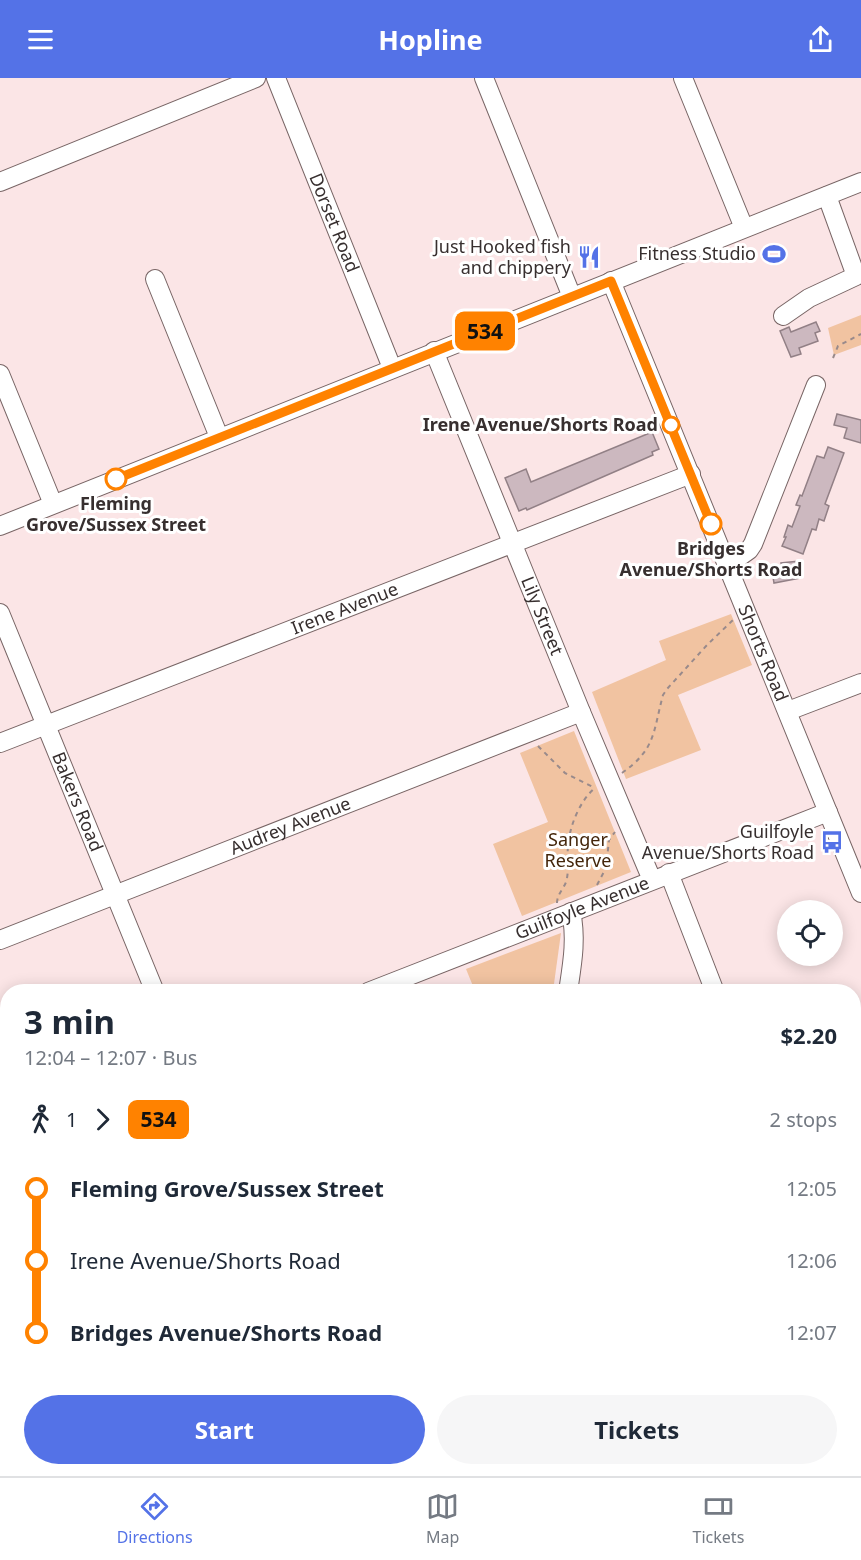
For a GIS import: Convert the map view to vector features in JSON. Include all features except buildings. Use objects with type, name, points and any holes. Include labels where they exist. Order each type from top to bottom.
[{"type":"street","points":[[0,182],[256,78]]},
{"type":"street","name":"Dorset Road","points":[[276,78],[392,368]]},
{"type":"street","points":[[484,78],[572,297]]},
{"type":"street","points":[[683,78],[744,228]]},
{"type":"street","points":[[0,526],[861,182]]},
{"type":"street","points":[[783,316],[809,298],[856,276],[827,196]]},
{"type":"street","points":[[155,279],[219,437]]},
{"type":"street","name":"Shorts Road","points":[[611,281],[859,884]]},
{"type":"street","name":"Lily Street","points":[[434,351],[581,712],[711,984]]},
{"type":"street","points":[[0,374],[53,504]]},
{"type":"street","points":[[728,565],[749,550],[753,544],[816,385]]},
{"type":"street","name":"Irene Avenue","points":[[0,743],[691,474]]},
{"type":"street","name":"Bakers Road","points":[[0,613],[152,984]]},
{"type":"street","points":[[788,711],[861,683]]},
{"type":"street","name":"Audrey Avenue","points":[[0,940],[581,712]]},
{"type":"street","name":"Guilfoyle Avenue","points":[[388,984],[828,812]]},
{"type":"street","points":[[569,984],[574,942],[571,912]]},
{"type":"path","points":[[833,357],[838,346],[861,334]]},
{"type":"path","points":[[527,733],[565,773],[595,788]]},
{"type":"path","points":[[594,890],[606,868],[609,840],[617,830]]},
{"type":"green space","points":[[861,315],[861,345],[834,355],[828,328]]},
{"type":"green space","name":"Sanger Reserve","points":[[731,614],[752,665],[678,695],[701,750],[626,779],[592,692],[666,660],[659,641]]},
{"type":"green space","name":"Sanger Reserve","points":[[574,731],[631,872],[522,916],[493,844],[548,822],[520,753]]},
{"type":"green space","points":[[561,933],[554,984],[472,984],[466,969]]},
{"type":"bus line","name":"534","points":[[116,479],[611,281],[711,524]]},
{"type":"place","name":"Fitness Studio","points":[[774,254]]},
{"type":"place","name":"Just Hooked fish and chippery","points":[[589,257]]},
{"type":"place","name":"Irene Avenue/Shorts Road","points":[[671,425]]},
{"type":"place","name":"Fleming Grove/Sussex Street","points":[[116,479]]},
{"type":"place","name":"Bridges Avenue/Shorts Road","points":[[711,524]]},
{"type":"place","name":"Guilfoyle Avenue/Shorts Road","points":[[832,842]]}]
